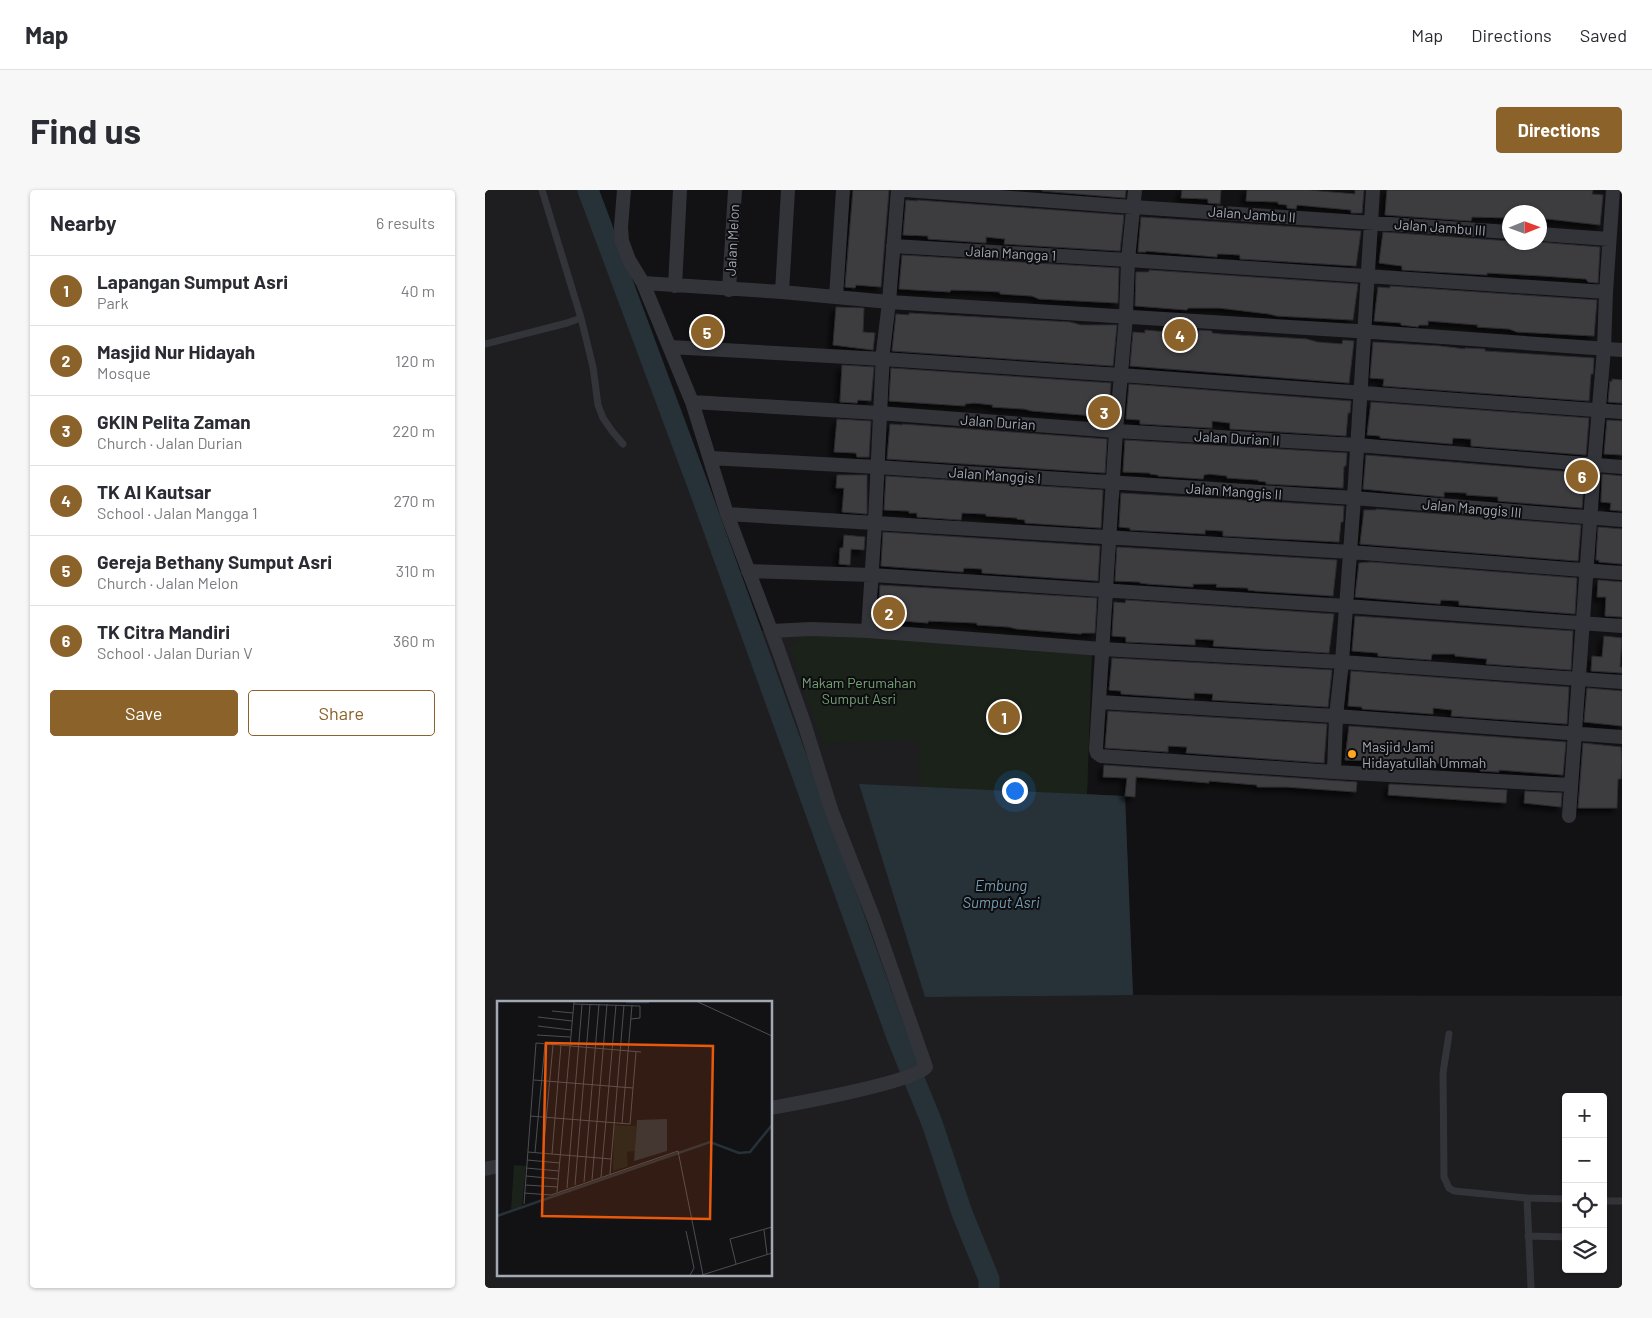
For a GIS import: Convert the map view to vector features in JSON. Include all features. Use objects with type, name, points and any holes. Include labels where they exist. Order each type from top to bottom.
[{"type":"street","points":[[624,190],[621,226],[622,242],[629,260],[643,283],[692,402],[727,514],[804,723],[832,812],[874,919],[926,1067],[922,1072],[896,1082],[773,1108]]},
{"type":"street","points":[[675,286],[680,190]]},
{"type":"street","name":"Jalan Melon","points":[[729,290],[735,190]]},
{"type":"street","points":[[782,292],[788,190]]},
{"type":"street","points":[[836,297],[843,190]]},
{"type":"street","points":[[868,631],[879,413],[897,190]]},
{"type":"street","name":"Jalan Jambu II","points":[[905,190],[1370,222]]},
{"type":"street","points":[[1135,190],[1116,431],[1097,753],[1101,756],[1571,786]]},
{"type":"street","points":[[1334,772],[1336,716],[1342,662],[1354,498],[1373,190]]},
{"type":"street","points":[[1569,816],[1604,349],[1613,190]]},
{"type":"street","name":"Jalan Jambu III","points":[[1370,222],[1502,231]]},
{"type":"street","points":[[1547,235],[1609,239]]},
{"type":"street","name":"Jalan Mangga 1","points":[[893,246],[1606,292]]},
{"type":"street","points":[[643,283],[782,292],[889,302],[1622,350]]},
{"type":"street","points":[[670,348],[883,359],[1622,412]]},
{"type":"street","name":"Jalan Durian","points":[[692,402],[879,413],[1116,431]]},
{"type":"street","name":"Jalan Durian II","points":[[1116,431],[1357,445],[1622,467]]},
{"type":"street","name":"Jalan Manggis I","points":[[710,458],[1114,483]]},
{"type":"street","name":"Jalan Manggis II","points":[[1114,483],[1354,498]]},
{"type":"street","name":"Jalan Manggis III","points":[[1354,498],[1622,520]]},
{"type":"street","points":[[727,514],[1350,552],[1622,573]]},
{"type":"street","points":[[748,571],[872,575],[1622,626]]},
{"type":"street","points":[[771,631],[811,629],[868,631],[1622,682]]},
{"type":"street","points":[[1100,702],[1336,716],[1622,737]]},
{"type":"lane","points":[[542,190],[581,318],[603,418],[611,432],[623,444]]},
{"type":"lane","points":[[485,344],[581,318]]},
{"type":"lane","points":[[1449,1034],[1443,1072],[1444,1177],[1449,1188],[1454,1191],[1527,1198],[1562,1199]]},
{"type":"lane","points":[[1527,1198],[1531,1288]]},
{"type":"lane","points":[[1607,1201],[1622,1202]]},
{"type":"lane","points":[[1528,1236],[1562,1237]]},
{"type":"shaded area","points":[[485,190],[599,190],[762,631],[1092,648],[1087,794],[1125,796],[1133,995],[1622,996],[1622,1288],[485,1288]]},
{"type":"green space","name":"Makam Perumahan Sumput Asri","points":[[802,635],[1092,648],[1087,795],[920,787],[919,740],[823,743],[790,648]]},
{"type":"water","name":"Embung Sumput Asri","points":[[859,784],[1125,796],[1133,995],[925,997]]},
{"type":"building","points":[[853,190],[889,190],[881,287],[856,285],[855,288],[845,287]]},
{"type":"building","points":[[1042,190],[1126,190],[1125,198]]},
{"type":"building","points":[[1182,190],[1221,190],[1220,204],[1208,203],[1208,199],[1181,198]]},
{"type":"building","points":[[1247,190],[1308,190],[1355,194],[1355,190],[1364,190],[1362,213],[1351,213],[1351,210],[1297,205],[1296,209],[1287,208],[1287,205],[1278,204],[1278,202],[1246,201]]},
{"type":"building","points":[[1387,190],[1593,190],[1592,194],[1603,195],[1600,225],[1547,219],[1547,205],[1502,205],[1502,218],[1472,217],[1471,221],[1385,215]]},
{"type":"building","points":[[906,200],[1124,215],[1120,251],[1004,244],[1005,239],[986,237],[986,243],[928,239],[928,236],[903,235]]},
{"type":"building","points":[[1141,217],[1361,231],[1356,266],[1240,259],[1240,255],[1217,254],[1217,257],[1146,251],[1138,252]]},
{"type":"building","points":[[1383,232],[1502,240],[1502,250],[1547,250],[1547,243],[1600,247],[1598,283],[1588,282],[1586,279],[1543,276],[1402,270],[1402,266],[1379,263]]},
{"type":"building","points":[[902,255],[1119,268],[1118,303],[1039,299],[1032,296],[1000,294],[1000,292],[899,289]]},
{"type":"building","points":[[1149,270],[1358,284],[1353,320],[1277,316],[1219,308],[1188,308],[1187,310],[1135,306],[1136,272],[1149,272]]},
{"type":"building","points":[[1390,286],[1597,300],[1594,336],[1517,332],[1509,329],[1477,327],[1478,325],[1428,321],[1428,325],[1419,325],[1418,327],[1401,325],[1401,323],[1374,321],[1378,287],[1390,288]]},
{"type":"building","points":[[836,307],[864,308],[863,332],[875,333],[873,350],[833,345]]},
{"type":"building","points":[[909,313],[1070,322],[1081,325],[1117,325],[1113,366],[892,351],[896,314],[909,315]]},
{"type":"building","points":[[1145,330],[1199,332],[1199,330],[1221,334],[1307,339],[1317,342],[1342,344],[1343,340],[1354,341],[1349,383],[1130,366],[1133,332],[1145,333]]},
{"type":"building","points":[[1373,342],[1594,358],[1589,401],[1383,386],[1384,379],[1370,378]]},
{"type":"building","points":[[842,365],[874,367],[871,401],[858,400],[857,403],[840,402]]},
{"type":"building","points":[[891,368],[1111,383],[1108,417],[992,407],[993,405],[974,403],[965,404],[965,406],[889,401]]},
{"type":"building","points":[[1612,379],[1622,380],[1622,403],[1608,402],[1610,381],[1612,382]]},
{"type":"building","points":[[1129,384],[1351,401],[1346,436],[1230,429],[1230,423],[1212,421],[1212,428],[1140,424],[1140,420],[1126,419]]},
{"type":"building","points":[[1371,402],[1589,418],[1586,455],[1471,446],[1471,439],[1453,438],[1452,444],[1380,438],[1380,436],[1367,435]]},
{"type":"building","points":[[837,419],[871,421],[869,457],[857,457],[856,453],[834,452]]},
{"type":"building","points":[[1607,420],[1622,421],[1622,455],[1604,454]]},
{"type":"building","points":[[890,424],[1107,439],[1105,473],[887,459]]},
{"type":"building","points":[[1125,440],[1347,453],[1346,466],[1344,466],[1343,488],[1266,484],[1266,482],[1258,480],[1227,478],[1227,476],[1209,474],[1204,475],[1203,479],[1123,472]]},
{"type":"building","points":[[1366,455],[1585,473],[1582,508],[1498,501],[1498,497],[1466,495],[1467,493],[1444,492],[1444,497],[1363,489]]},
{"type":"building","points":[[1602,474],[1622,476],[1622,511],[1610,510],[1611,503],[1601,502]]},
{"type":"building","points":[[837,475],[867,475],[867,514],[842,512],[844,488],[836,488]]},
{"type":"building","points":[[886,476],[1103,490],[1101,528],[1025,523],[1025,520],[1017,518],[986,516],[986,514],[962,513],[961,520],[917,517],[917,513],[909,513],[909,511],[884,510]]},
{"type":"building","points":[[1121,493],[1344,506],[1343,522],[1341,522],[1339,542],[1223,536],[1223,531],[1205,530],[1205,534],[1130,530],[1130,528],[1119,527]]},
{"type":"building","points":[[1376,509],[1581,525],[1578,561],[1360,544],[1364,510]]},
{"type":"building","points":[[1598,527],[1622,529],[1622,564],[1599,562],[1599,560],[1596,560]]},
{"type":"building","points":[[883,532],[1100,546],[1098,581],[982,573],[982,569],[964,568],[963,572],[881,566]]},
{"type":"building","points":[[844,535],[865,537],[864,550],[851,549],[850,565],[839,564],[840,548],[843,548]]},
{"type":"building","points":[[1117,547],[1337,560],[1333,596],[1216,587],[1217,584],[1193,584],[1193,587],[1115,581]]},
{"type":"building","points":[[1371,562],[1577,578],[1575,614],[1459,605],[1459,601],[1441,600],[1440,604],[1355,597],[1359,563]]},
{"type":"building","points":[[1598,580],[1622,582],[1622,617],[1605,616],[1606,597],[1597,597]]},
{"type":"building","points":[[880,585],[1097,598],[1095,633],[1081,634],[1017,629],[977,625],[977,623],[928,621],[928,623],[878,619]]},
{"type":"building","points":[[1126,600],[1334,614],[1329,653],[1213,646],[1214,640],[1195,639],[1195,645],[1126,642],[1126,637],[1112,636],[1114,602],[1125,603]]},
{"type":"building","points":[[1355,616],[1573,631],[1571,670],[1486,664],[1487,659],[1455,656],[1455,654],[1432,654],[1431,660],[1378,656],[1378,653],[1352,651]]},
{"type":"building","points":[[1604,636],[1622,638],[1620,667],[1622,667],[1622,673],[1591,671],[1592,656],[1602,657]]},
{"type":"building","points":[[1112,658],[1332,670],[1328,707],[1212,700],[1213,694],[1194,693],[1194,699],[1121,694],[1121,691],[1109,690]]},
{"type":"building","points":[[1351,671],[1569,687],[1567,724],[1451,716],[1452,710],[1433,708],[1433,714],[1362,709],[1362,707],[1348,706]]},
{"type":"building","points":[[1587,688],[1622,691],[1622,726],[1584,722]]},
{"type":"building","points":[[1108,711],[1327,724],[1324,763],[1186,753],[1187,747],[1168,746],[1168,752],[1105,748]]},
{"type":"building","points":[[1349,726],[1566,742],[1563,775],[1499,770],[1499,772],[1480,771],[1480,768],[1449,766],[1449,764],[1399,762],[1399,764],[1345,760]]},
{"type":"building","points":[[1583,743],[1621,747],[1621,779],[1618,779],[1617,808],[1578,808]]},
{"type":"building","points":[[1104,765],[1357,782],[1356,792],[1257,787],[1257,785],[1209,781],[1209,783],[1136,777],[1135,797],[1125,796],[1127,778],[1103,777]]},
{"type":"building","points":[[1389,784],[1507,790],[1506,803],[1388,795]]},
{"type":"building","points":[[1525,791],[1562,793],[1561,807],[1524,803]]},
{"type":"waterway","points":[[588,190],[700,491],[897,1037],[932,1123],[962,1213],[989,1279],[989,1288]]},
{"type":"place","name":"Gereja Bethany Sumput Asri","points":[[707,332]]},
{"type":"place","name":"TK Al Kautsar","points":[[1180,335]]},
{"type":"place","name":"GKIN Pelita Zaman","points":[[1104,412]]},
{"type":"place","name":"TK Citra Mandiri","points":[[1582,476]]},
{"type":"place","name":"Masjid Nur Hidayah","points":[[889,613]]},
{"type":"place","name":"Lapangan Sumput Asri","points":[[1004,717]]},
{"type":"place","name":"Masjid Jami Hidayatullah Ummah","points":[[1352,754]]}]
